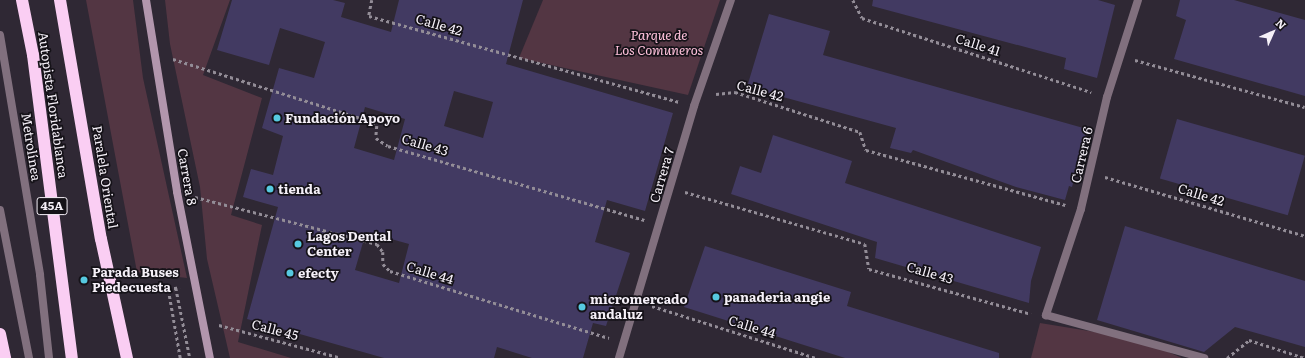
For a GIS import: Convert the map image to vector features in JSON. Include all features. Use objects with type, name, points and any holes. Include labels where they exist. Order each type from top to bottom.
[{"type":"highway","name":"Autopista Floridablanca","points":[[22,0],[33,55],[72,358]]},
{"type":"highway","name":"Paralela Oriental","points":[[60,0],[101,239],[127,358]]},
{"type":"highway","points":[[0,334],[5,358]]},
{"type":"main road","name":"Carrera 8","points":[[146,0],[177,192],[204,321],[210,358]]},
{"type":"street","name":"Carrera 7","points":[[619,358],[660,225],[694,106],[731,0]]},
{"type":"street","name":"Carrera 6","points":[[1046,316],[1082,209],[1107,97],[1138,0]]},
{"type":"street","name":"Metrolínea","points":[[0,35],[40,275],[49,358]]},
{"type":"street","points":[[0,210],[29,358]]},
{"type":"street","points":[[1046,316],[1204,358]]},
{"type":"path","name":"Calle 42","points":[[372,0],[369,16],[694,106],[715,94],[735,92],[860,132],[866,150],[1082,209]]},
{"type":"path","name":"Calle 41","points":[[852,0],[862,18],[1107,97]]},
{"type":"path","name":"Calle 43","points":[[154,54],[258,84],[366,120],[377,126],[376,138],[388,146],[660,225]]},
{"type":"path","points":[[1121,56],[1305,107]]},
{"type":"path","name":"Calle 42","points":[[1091,172],[1305,236]]},
{"type":"path","name":"Calle 43","points":[[671,188],[865,244],[869,269],[1026,314],[1046,316]]},
{"type":"path","name":"Calle 44","points":[[177,192],[376,244],[383,252],[383,264],[390,271],[623,342]]},
{"type":"path","points":[[176,288],[190,358]]},
{"type":"path","points":[[168,289],[180,358]]},
{"type":"path","name":"Calle 44","points":[[636,301],[816,358]]},
{"type":"path","name":"Calle 45","points":[[204,321],[341,358]]},
{"type":"path","points":[[1227,358],[1249,340],[1305,358]]},
{"type":"green space","points":[[86,0],[133,0],[143,78],[187,278],[137,272]]},
{"type":"green space","points":[[165,0],[230,0],[203,75],[262,98],[231,215],[262,225],[238,342],[291,358],[230,358],[207,259],[200,187],[170,44]]},
{"type":"green space","name":"Parque de Los Comuneros","points":[[543,0],[720,0],[688,95],[519,58]]},
{"type":"green space","points":[[1040,323],[1138,339],[1182,358],[1031,358]]},
{"type":"building","points":[[232,0],[333,0],[345,3],[341,17],[391,32],[399,0],[523,0],[506,64],[673,113],[645,211],[607,200],[595,242],[630,253],[606,326],[593,323],[583,358],[532,358],[497,347],[494,358],[384,358],[247,319],[278,207],[243,197],[251,169],[273,175],[283,136],[262,128],[279,68],[314,78],[325,42],[280,28],[269,65],[217,50]],"holes":[[[454,91],[493,102],[483,138],[444,126]],[[365,107],[405,119],[394,160],[354,148]],[[366,232],[409,244],[399,283],[355,270]]]},
{"type":"building","points":[[873,0],[1098,0],[1115,5],[1097,78],[1064,69],[1066,58],[872,6]]},
{"type":"building","points":[[1180,0],[1234,0],[1305,20],[1305,96],[1174,59],[1186,20],[1176,16]]},
{"type":"building","points":[[769,14],[830,31],[823,55],[1087,129],[1072,187],[1069,186],[1065,200],[1016,187],[913,150],[911,153],[890,148],[896,128],[747,87]]},
{"type":"building","points":[[1177,119],[1305,156],[1288,215],[1160,179]]},
{"type":"building","points":[[773,135],[852,161],[845,183],[1041,247],[1031,281],[1029,303],[875,258],[877,242],[731,194],[740,166],[761,173]]},
{"type":"building","points":[[1125,226],[1305,281],[1305,347],[1235,327],[1204,352],[1097,320]]},
{"type":"building","points":[[705,246],[851,292],[847,306],[999,353],[999,358],[845,358],[684,307]]},
{"type":"place","name":"Fundación Apoyo","points":[[277,118]]},
{"type":"place","name":"tienda","points":[[270,189]]},
{"type":"place","name":"Lagos Dental Center","points":[[298,244]]},
{"type":"place","name":"efecty","points":[[290,273]]},
{"type":"place","name":"Parada Buses Piedecuesta","points":[[84,280]]},
{"type":"place","name":"panaderia angie","points":[[716,297]]},
{"type":"place","name":"micromercado andaluz","points":[[582,307]]}]
